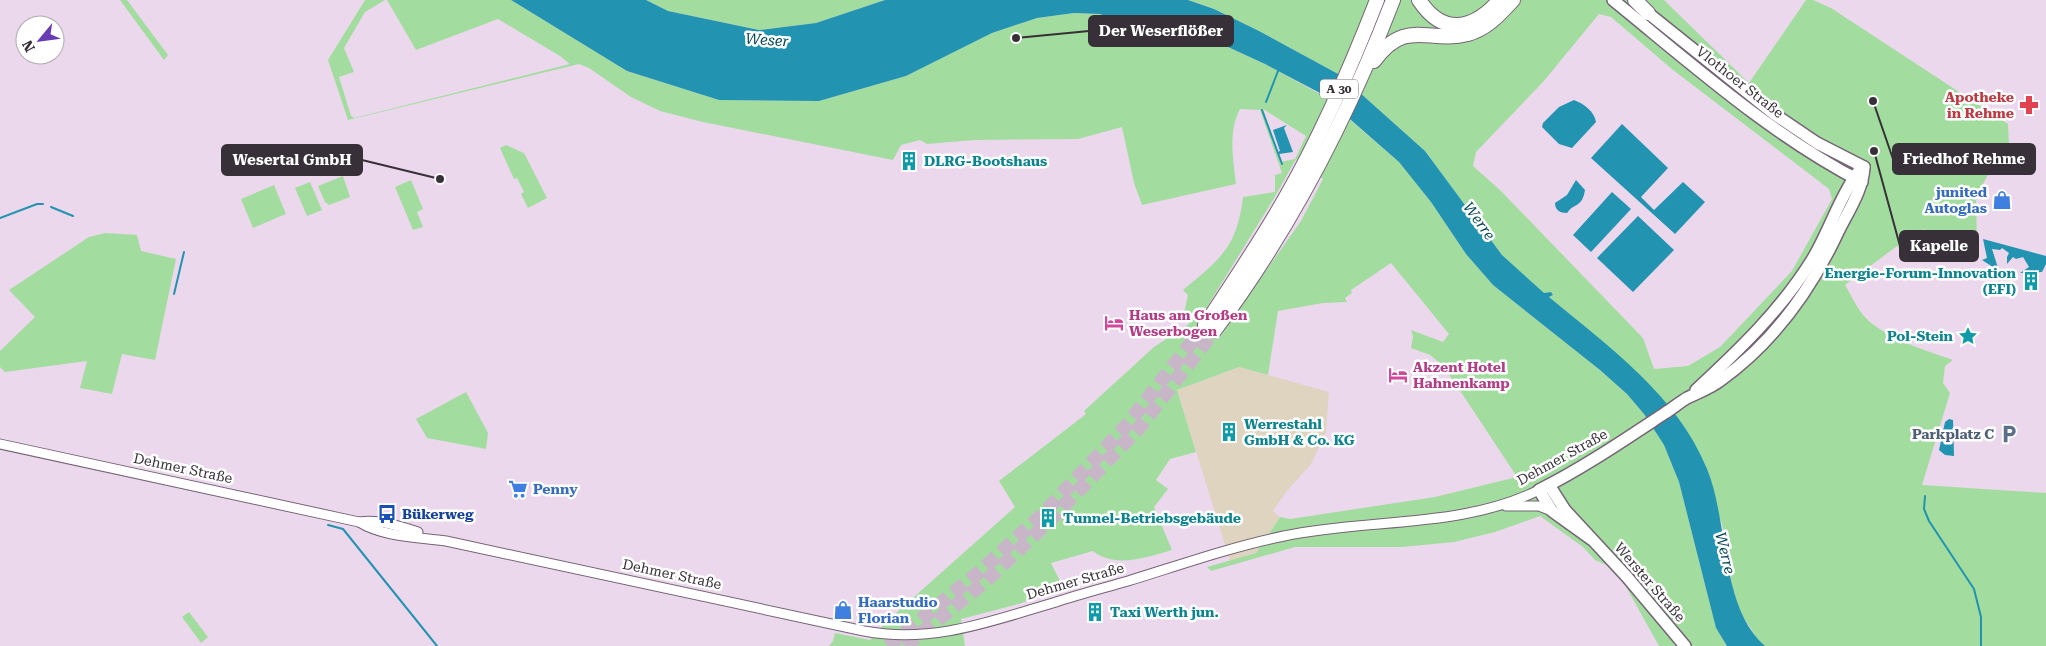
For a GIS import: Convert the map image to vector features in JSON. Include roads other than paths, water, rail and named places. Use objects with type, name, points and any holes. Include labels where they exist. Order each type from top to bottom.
[{"type":"highway","name":"A 30","points":[[1377,0],[1349,70],[1287,196],[1210,328],[1274,242],[1315,171],[1363,75],[1393,0]]},
{"type":"highway","points":[[1419,0],[1430,15],[1443,24],[1459,25],[1474,22],[1500,0]]},
{"type":"highway","points":[[1363,75],[1385,48],[1402,37],[1422,34],[1461,35],[1474,32],[1488,25],[1513,0]]},
{"type":"highway","points":[[1634,0],[1648,13]]},
{"type":"main road","name":"Vlothoer Straße","points":[[1615,1],[1776,129],[1814,156],[1858,180]]},
{"type":"main road","name":"Vlothoer Straße","points":[[1648,13],[1774,114],[1817,143],[1864,167]]},
{"type":"main road","name":"Dehmer Straße","points":[[1544,487],[1630,436],[1687,398],[1752,336],[1788,296],[1820,245],[1864,167]]},
{"type":"main road","name":"Werster Straße","points":[[1544,487],[1552,511],[1591,539]]},
{"type":"main road","name":"Werster Straße","points":[[1544,487],[1627,577],[1685,646]]},
{"type":"street","name":"Dehmer Straße","points":[[0,444],[360,522],[367,527],[384,532],[446,541],[864,631],[912,636],[978,625],[1180,564],[1284,536],[1441,518],[1498,506],[1544,487]]},
{"type":"street","points":[[1498,506],[1539,506],[1552,511]]},
{"type":"water","points":[[511,0],[646,0],[668,11],[759,30],[816,23],[885,0],[1188,0],[1214,9],[1259,31],[1340,75],[1425,151],[1502,255],[1544,293],[1551,292],[1553,295],[1549,297],[1617,353],[1659,395],[1678,418],[1694,442],[1707,469],[1714,490],[1727,563],[1740,609],[1750,629],[1765,646],[1727,646],[1716,628],[1679,482],[1664,445],[1644,414],[1627,394],[1600,370],[1493,285],[1466,254],[1431,202],[1399,162],[1320,93],[1265,64],[1215,41],[1112,19],[1100,14],[1074,13],[1037,18],[992,33],[906,76],[819,101],[719,100],[627,71]]},
{"type":"water","points":[[1574,100],[1588,108],[1596,122],[1572,148],[1559,144],[1542,127],[1543,123],[1559,107]]},
{"type":"water","points":[[1622,124],[1668,168],[1641,197],[1654,210],[1683,182],[1705,202],[1675,234],[1591,158]]},
{"type":"water","points":[[1287,125],[1284,128],[1293,152],[1279,154],[1278,152],[1280,151],[1273,130]]},
{"type":"water","points":[[1576,180],[1585,190],[1582,200],[1567,213],[1560,212],[1556,208],[1555,203],[1567,195]]},
{"type":"water","points":[[1612,192],[1631,209],[1591,252],[1573,235]]},
{"type":"water","points":[[1638,216],[1674,250],[1633,292],[1597,258]]},
{"type":"water","points":[[1983,239],[2046,256],[2046,264],[2042,272],[2020,273],[2029,267],[2023,257],[2016,259],[2013,257],[2007,264],[2009,253],[2002,248],[2000,250],[1992,249],[1999,271],[1982,260],[1987,258]]},
{"type":"water","points":[[1949,419],[1953,420],[1954,456],[1945,455],[1939,450],[1945,422]]},
{"type":"waterway","points":[[1266,102],[1278,71]]},
{"type":"waterway","points":[[1262,110],[1282,164]]},
{"type":"waterway","points":[[0,218],[37,204],[43,204]]},
{"type":"waterway","points":[[51,207],[73,216]]},
{"type":"waterway","points":[[174,294],[184,252]]},
{"type":"waterway","points":[[1925,496],[1924,509],[1929,521],[1974,589],[1981,617],[1981,646]]},
{"type":"waterway","points":[[328,525],[343,529],[437,646]]},
{"type":"tunnel","points":[[888,646],[978,573],[1042,515],[1127,425],[1205,325]]},
{"type":"tunnel","points":[[905,646],[986,581],[1051,519],[1139,428],[1214,331]]},
{"type":"place","name":"Der Weserflößer","points":[[1016,38]]},
{"type":"place","name":"Friedhof Rehme","points":[[1873,101]]},
{"type":"place","name":"Apotheke in Rehme","points":[[2029,105]]},
{"type":"place","name":"Kapelle","points":[[1874,151]]},
{"type":"place","name":"DLRG-Bootshaus","points":[[909,161]]},
{"type":"place","name":"Wesertal GmbH","points":[[440,179]]},
{"type":"place","name":"junited Autoglas","points":[[2002,200]]},
{"type":"place","name":"Energie-Forum-Innovation (EFI)","points":[[2031,281]]},
{"type":"place","name":"Haus am Großen Weserbogen","points":[[1114,323]]},
{"type":"place","name":"Pol-Stein","points":[[1968,336]]},
{"type":"place","name":"Akzent Hotel Hahnenkamp","points":[[1398,375]]},
{"type":"place","name":"Werrestahl GmbH & Co. KG","points":[[1229,432]]},
{"type":"place","name":"Parkplatz C","points":[[2009,434]]},
{"type":"place","name":"Penny","points":[[518,489]]},
{"type":"place","name":"Bükerweg","points":[[387,514]]},
{"type":"place","name":"Tunnel-Betriebsgebäude","points":[[1048,518]]},
{"type":"place","name":"Haarstudio Florian","points":[[843,610]]},
{"type":"place","name":"Taxi Werth jun.","points":[[1095,612]]},
{"type":"water label","name":"Weser","points":[[767,40]]},
{"type":"water label","name":"Werre","points":[[1479,221]]},
{"type":"water label","name":"Werre","points":[[1725,553]]}]
